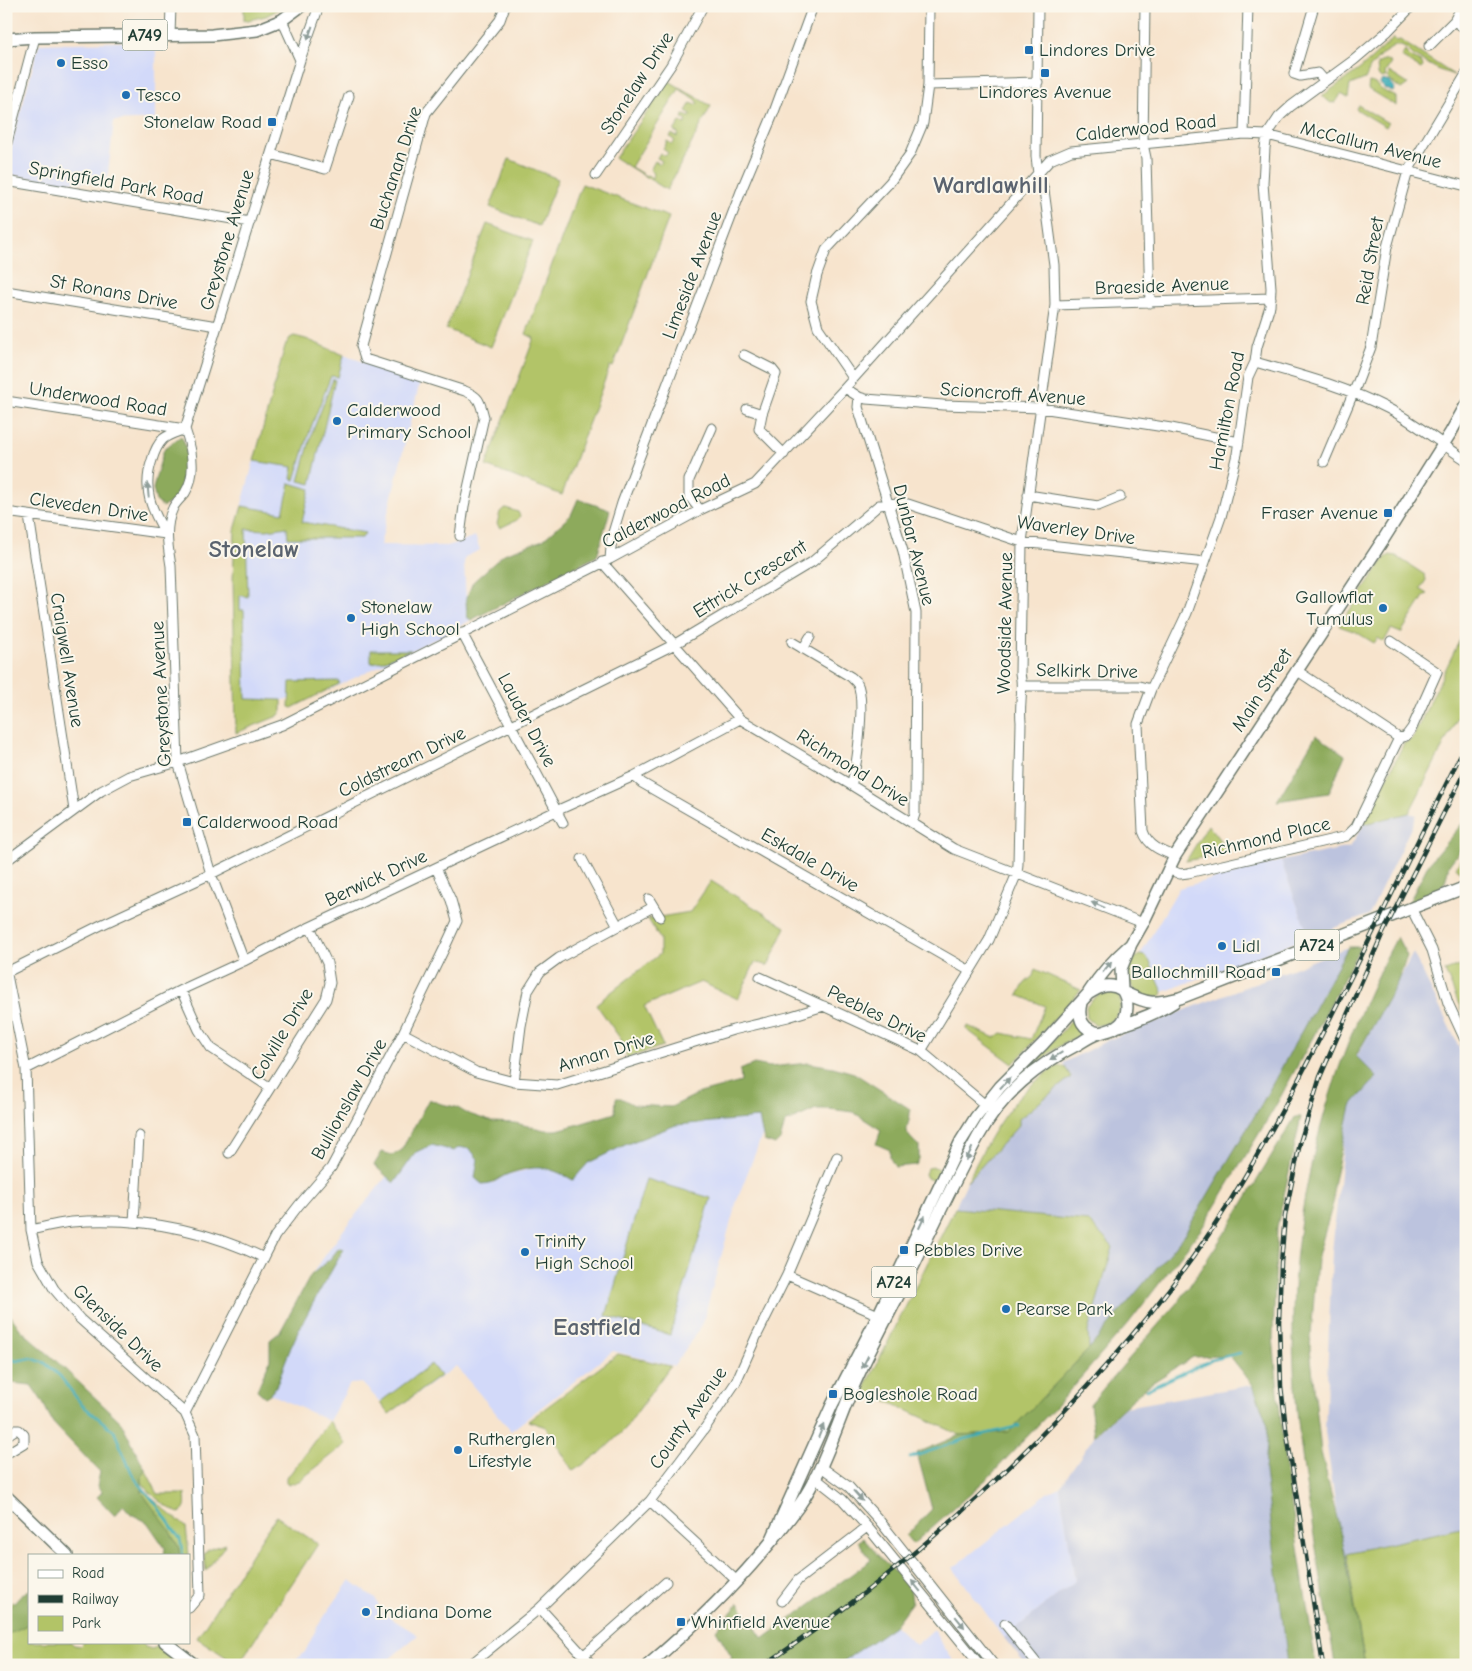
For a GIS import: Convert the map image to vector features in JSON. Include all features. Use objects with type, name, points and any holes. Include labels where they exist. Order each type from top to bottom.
[{"type":"main road","name":"A749","points":[[6,39],[212,35],[257,30],[282,20],[301,6]]},
{"type":"main road","name":"Main Street","points":[[1143,923],[1174,856],[1383,540],[1466,405]]},
{"type":"main road","name":"A724","points":[[1453,892],[1466,882]]},
{"type":"main road","name":"A724","points":[[1124,991],[1148,1003],[1180,998],[1466,887]]},
{"type":"main road","points":[[1131,944],[1113,960],[1084,998],[1078,1012],[1080,1020],[1090,1030],[1099,1033],[1119,1026],[1124,1019],[1128,1006],[1120,976],[1121,969],[1131,944],[1143,923]]},
{"type":"main road","points":[[1084,998],[1097,988],[1108,985],[1124,991]]},
{"type":"main road","name":"A724","points":[[772,1539],[832,1405],[882,1317],[969,1154],[989,1108],[1084,998]]},
{"type":"main road","name":"A724","points":[[1119,1026],[1161,1011],[1180,998]]},
{"type":"main road","name":"A724","points":[[989,1108],[1011,1092],[1028,1075],[1064,1051],[1099,1033]]},
{"type":"main road","name":"A724","points":[[648,1665],[716,1603],[737,1581],[799,1505],[820,1466],[882,1317]]},
{"type":"main road","points":[[809,1458],[820,1466]]},
{"type":"main road","points":[[804,1471],[814,1477]]},
{"type":"main road","points":[[6,1496],[66,1554]]},
{"type":"main road","points":[[168,1644],[195,1665]]},
{"type":"street","points":[[170,35],[171,6]]},
{"type":"street","name":"Greystone Avenue","points":[[166,534],[172,508],[186,491],[192,474],[191,445],[185,429],[270,154],[319,6]]},
{"type":"street","name":"Buchanan Drive","points":[[460,536],[464,506],[484,417],[476,395],[365,359],[360,346],[426,113],[500,20],[505,6]]},
{"type":"street","name":"Stonelaw Drive","points":[[596,176],[671,66],[703,6]]},
{"type":"street","name":"Limeside Avenue","points":[[606,561],[622,503],[743,186],[774,112],[813,6]]},
{"type":"street","points":[[853,378],[818,326],[811,301],[817,275],[826,250],[890,182],[910,154],[923,123],[928,85],[929,6]]},
{"type":"street","name":"Woodside Avenue","points":[[921,1051],[989,940],[1017,873],[1020,811],[1021,722],[1019,708],[1023,686],[1020,673],[1022,542],[1056,305],[1054,265],[1044,190],[1038,174],[1036,156],[1038,6]]},
{"type":"street","points":[[1145,6],[1144,144],[1150,303]]},
{"type":"street","points":[[1244,134],[1248,6]]},
{"type":"street","points":[[1314,6],[1294,74],[1300,76],[1318,73],[1324,80]]},
{"type":"street","points":[[1267,135],[1279,117],[1324,80],[1354,60],[1388,31],[1412,6]]},
{"type":"street","points":[[1429,46],[1454,21],[1462,6]]},
{"type":"street","points":[[282,20],[300,60]]},
{"type":"street","points":[[1454,21],[1466,28]]},
{"type":"street","points":[[6,146],[35,37]]},
{"type":"street","name":"Reid Street","points":[[1324,462],[1370,346],[1388,247],[1408,171],[1466,74]]},
{"type":"street","points":[[928,85],[1038,82]]},
{"type":"street","points":[[270,154],[325,169],[349,96]]},
{"type":"street","name":"Calderwood Road","points":[[6,861],[101,791],[129,776],[178,762],[282,725],[606,561],[700,510],[755,484],[845,388],[1050,160],[1071,151],[1244,134],[1267,135]]},
{"type":"street","name":"McCallum Avenue","points":[[1267,135],[1466,186]]},
{"type":"street","name":"Hamilton Road","points":[[1174,856],[1160,850],[1148,841],[1143,831],[1137,732],[1139,717],[1181,629],[1194,596],[1221,517],[1239,442],[1248,377],[1255,362],[1257,347],[1268,316],[1271,298],[1264,183],[1267,135]]},
{"type":"street","name":"Springfield Park Road","points":[[6,181],[250,222]]},
{"type":"street","name":"St Ronans Drive","points":[[6,291],[217,326]]},
{"type":"street","name":"Braeside Avenue","points":[[1056,305],[1271,298]]},
{"type":"street","points":[[744,355],[772,369],[776,374],[762,414],[759,429],[784,454]]},
{"type":"street","points":[[1255,362],[1327,382],[1353,392],[1402,416],[1466,460]]},
{"type":"street","points":[[845,388],[859,398]]},
{"type":"street","name":"Scioncroft Avenue","points":[[859,398],[943,405],[1041,408],[1171,428],[1239,442]]},
{"type":"street","name":"Dunbar Avenue","points":[[859,398],[858,407],[903,551],[916,613],[915,814],[912,823]]},
{"type":"street","name":"Underwood Road","points":[[6,401],[185,429]]},
{"type":"street","points":[[747,409],[762,414]]},
{"type":"street","points":[[700,510],[689,496],[689,480],[712,428]]},
{"type":"street","name":"Greystone Avenue","points":[[185,429],[162,440],[155,451],[149,468],[147,492],[166,534],[171,566],[178,762],[212,874],[244,961]]},
{"type":"street","points":[[1028,495],[1098,506],[1120,497]]},
{"type":"street","name":"Waverley Drive","points":[[888,503],[908,504],[1022,542],[1205,562]]},
{"type":"street","name":"Ettrick Crescent","points":[[675,644],[812,562],[879,505],[888,503]]},
{"type":"street","name":"Cleveden Drive","points":[[6,512],[166,534]]},
{"type":"street","name":"Craigwell Avenue","points":[[29,516],[74,810]]},
{"type":"street","name":"Richmond Drive","points":[[606,561],[740,719],[954,849],[1143,923]]},
{"type":"street","name":"Lauder Drive","points":[[462,633],[563,822]]},
{"type":"street","points":[[803,649],[810,637]]},
{"type":"street","name":"Richmond Place","points":[[1168,869],[1175,873],[1188,873],[1348,836],[1356,827],[1399,738],[1406,736],[1412,728],[1437,672],[1391,641]]},
{"type":"street","points":[[792,642],[857,683],[859,692],[859,740],[856,771],[851,785]]},
{"type":"street","name":"Coldstream Drive","points":[[7,971],[212,874],[675,644]]},
{"type":"street","points":[[1296,670],[1399,738]]},
{"type":"street","name":"Selkirk Drive","points":[[1023,686],[1139,686],[1151,689]]},
{"type":"street","name":"Berwick Drive","points":[[26,1069],[310,927],[634,776],[740,719]]},
{"type":"street","name":"Eskdale Drive","points":[[634,776],[642,783],[970,971]]},
{"type":"street","points":[[582,859],[618,926]]},
{"type":"street","name":"Bullionslaw Drive","points":[[185,1413],[275,1236],[299,1205],[332,1168],[403,1033],[457,921],[451,900],[436,868]]},
{"type":"street","points":[[514,1082],[521,1026],[528,991],[540,972],[559,958],[618,926],[651,902],[660,917]]},
{"type":"street","points":[[1411,908],[1432,950],[1448,1002],[1466,1042]]},
{"type":"street","name":"Colville Drive","points":[[229,1153],[326,999],[330,983],[327,963],[310,927]]},
{"type":"street","name":"Glenside Drive","points":[[7,971],[26,1069],[31,1230],[38,1261],[54,1290],[80,1319],[185,1413],[195,1435],[200,1595],[190,1607]]},
{"type":"street","name":"Peebles Drive","points":[[760,977],[921,1051],[989,1108]]},
{"type":"street","points":[[181,990],[199,1030],[210,1048],[269,1087]]},
{"type":"street","name":"Annan Drive","points":[[403,1033],[476,1072],[514,1082],[557,1084],[733,1030],[824,1006]]},
{"type":"street","points":[[134,1222],[139,1136]]},
{"type":"street","name":"County Avenue","points":[[470,1665],[540,1608],[650,1501],[705,1428],[736,1382],[756,1337],[788,1274],[837,1157]]},
{"type":"street","points":[[31,1230],[72,1222],[134,1222],[202,1234],[264,1258]]},
{"type":"street","points":[[788,1274],[882,1317]]},
{"type":"street","points":[[6,1436],[15,1430],[19,1430],[24,1438],[24,1443],[9,1452],[6,1450]]},
{"type":"street","points":[[820,1466],[849,1487],[879,1520],[994,1665]]},
{"type":"street","points":[[814,1477],[842,1499],[867,1526],[980,1665]]},
{"type":"street","points":[[650,1501],[737,1581]]},
{"type":"street","points":[[782,1602],[798,1580],[867,1526]]},
{"type":"street","points":[[584,1655],[666,1582]]},
{"type":"street","points":[[540,1608],[592,1665]]},
{"type":"street","points":[[1005,1624],[1038,1665]]},
{"type":"shaded area","points":[[156,41],[156,119],[114,121],[107,182],[58,182],[6,174],[6,165],[39,44]]},
{"type":"shaded area","points":[[294,336],[420,382],[380,545],[447,546],[475,536],[480,550],[465,557],[464,563],[467,617],[471,620],[440,637],[329,690],[282,700],[281,706],[236,725],[233,580],[235,530],[285,346],[290,338]]},
{"type":"shaded area","points":[[1409,813],[1417,815],[1369,915],[1309,937],[1281,861],[1350,847],[1364,824]]},
{"type":"shaded area","points":[[1281,861],[1309,937],[1163,992],[1149,960],[1140,955],[1179,888]]},
{"type":"shaded area","points":[[1348,947],[1261,1105],[1184,1235],[1089,1349],[1088,1331],[1113,1247],[1088,1221],[955,1208],[967,1182],[1019,1125],[1018,1119],[1071,1077],[1063,1063],[1108,1040]]},
{"type":"shaded area","points":[[1413,953],[1466,1061],[1466,1665],[1358,1665],[1325,1431],[1332,1252],[1351,1067]]},
{"type":"shaded area","name":"Trinity High School","points":[[760,1117],[763,1133],[737,1200],[702,1325],[674,1366],[613,1351],[511,1431],[456,1366],[389,1414],[362,1383],[350,1384],[329,1421],[271,1394],[265,1397],[257,1390],[270,1360],[270,1340],[280,1332],[311,1275],[345,1228],[387,1176],[394,1183],[416,1152],[432,1145],[454,1151],[459,1147],[470,1149],[478,1159],[475,1178],[493,1183],[506,1175],[539,1167],[556,1170],[572,1180],[588,1163],[627,1144],[676,1125]]},
{"type":"shaded area","points":[[1253,1385],[1268,1426],[1265,1471],[1288,1665],[1026,1665],[1004,1638],[1075,1581],[1060,1487],[1095,1435],[1125,1407]]},
{"type":"shaded area","points":[[1060,1487],[1075,1581],[1004,1638],[953,1568],[1047,1493]]},
{"type":"shaded area","points":[[350,1580],[376,1599],[381,1612],[418,1635],[382,1665],[290,1665],[305,1652],[317,1627]]},
{"type":"shaded area","points":[[892,1623],[916,1645],[933,1630],[956,1665],[838,1665]]},
{"type":"green space","points":[[244,6],[285,6],[266,16],[244,21]]},
{"type":"green space","points":[[1394,38],[1396,41],[1400,40],[1454,75],[1439,70],[1414,56],[1401,46],[1395,46],[1382,54],[1370,68],[1365,79],[1350,85],[1348,98],[1341,94],[1336,102],[1331,103],[1322,96],[1360,69]]},
{"type":"green space","points":[[1405,51],[1409,56],[1422,63],[1423,67],[1421,69],[1401,57]]},
{"type":"green space","points":[[1385,60],[1391,63],[1385,73],[1386,77],[1381,78],[1378,75],[1377,64]]},
{"type":"green space","points":[[1389,72],[1408,84],[1401,89],[1388,79]]},
{"type":"green space","points":[[669,81],[711,106],[667,190],[615,158]],"holes":[[[679,89],[698,102],[696,105],[691,103],[686,111],[691,114],[690,117],[684,115],[682,118],[687,121],[685,124],[680,122],[674,131],[679,134],[677,137],[672,134],[670,137],[675,141],[672,144],[667,141],[663,149],[668,153],[665,156],[660,153],[657,158],[662,161],[660,164],[655,161],[650,170],[654,173],[652,178],[631,167]]]},
{"type":"green space","points":[[1369,82],[1374,83],[1396,97],[1396,106],[1368,89]]},
{"type":"green space","points":[[1358,105],[1388,123],[1386,127],[1356,109]]},
{"type":"green space","points":[[509,159],[558,179],[539,226],[490,207]]},
{"type":"green space","points":[[582,184],[669,217],[613,367],[610,366],[562,495],[486,466],[534,338],[526,334]]},
{"type":"green space","points":[[487,224],[533,241],[491,347],[446,329]]},
{"type":"green space","points":[[294,336],[344,355],[338,377],[331,376],[310,430],[295,480],[291,479],[293,467],[254,461],[285,346],[290,338]]},
{"type":"green space","points":[[333,379],[335,380],[311,484],[299,481],[312,433]]},
{"type":"green space","points":[[181,436],[187,460],[184,478],[178,494],[170,503],[163,507],[156,501],[153,489],[157,473],[164,449]]},
{"type":"green space","points":[[290,483],[310,489],[302,522],[365,533],[362,538],[288,538],[287,527],[267,530],[246,529],[248,597],[240,595],[240,610],[244,610],[246,699],[282,700],[282,711],[278,716],[236,733],[233,580],[235,530],[242,506],[283,513]]},
{"type":"green space","points":[[578,499],[610,510],[597,556],[471,620],[467,617],[466,599],[473,582],[504,554],[543,540],[571,515]]},
{"type":"green space","points":[[506,508],[518,512],[520,516],[517,520],[500,528],[497,524],[500,512]]},
{"type":"green space","points":[[1390,555],[1396,556],[1425,575],[1426,580],[1420,589],[1428,594],[1425,595],[1401,633],[1391,629],[1384,642],[1378,638],[1374,643],[1356,632],[1339,626],[1385,558]]},
{"type":"green space","points":[[1465,629],[1466,701],[1409,813],[1364,824],[1404,743],[1413,737]]},
{"type":"green space","points":[[371,650],[411,650],[383,661],[371,663]]},
{"type":"green space","points":[[339,681],[339,684],[292,708],[289,707],[290,682]]},
{"type":"green space","points":[[1316,735],[1345,755],[1329,793],[1277,801]]},
{"type":"green space","points":[[1466,819],[1466,842],[1449,865],[1445,882],[1434,896],[1409,902],[1429,863]]},
{"type":"green space","points":[[1208,825],[1229,852],[1186,861]]},
{"type":"green space","points":[[1466,851],[1466,871],[1460,872],[1456,867]]},
{"type":"green space","points":[[711,881],[786,927],[768,966],[755,962],[738,999],[701,982],[644,1006],[663,1046],[627,1058],[622,1041],[596,1004],[660,954],[660,939],[648,919],[690,912]]},
{"type":"green space","points":[[1397,937],[1407,956],[1397,983],[1356,1056],[1377,1077],[1351,1106],[1333,1185],[1334,1200],[1317,1259],[1310,1348],[1321,1452],[1342,1539],[1365,1665],[1335,1665],[1308,1501],[1298,1418],[1294,1377],[1294,1284],[1299,1232],[1320,1130],[1335,1080],[1353,1031]]},
{"type":"green space","points":[[1348,947],[1360,947],[1275,1107],[1202,1228],[1128,1324],[1056,1406],[990,1476],[913,1544],[906,1536],[932,1509],[917,1453],[960,1435],[1009,1432],[1089,1349],[1184,1235],[1261,1105]]},
{"type":"green space","points":[[1140,955],[1145,956],[1149,960],[1163,992],[1161,997],[1143,996],[1132,987],[1128,975],[1129,969],[1131,963]]},
{"type":"green space","points":[[1466,964],[1466,1021],[1445,971]]},
{"type":"green space","points":[[1035,969],[1081,990],[1013,1064],[966,1029],[968,1026],[995,1038],[1002,1033],[1031,1039],[1045,1006],[1018,995],[1025,983],[1033,976]]},
{"type":"green space","points":[[1104,991],[1113,992],[1118,996],[1121,1001],[1120,1008],[1112,1020],[1104,1024],[1095,1025],[1087,1018],[1086,1007]]},
{"type":"green space","points":[[1075,1017],[1077,1025],[1085,1032],[1058,1047],[1022,1074]]},
{"type":"green space","points":[[809,1063],[854,1073],[910,1109],[907,1132],[919,1146],[919,1159],[916,1165],[895,1167],[890,1158],[890,1150],[876,1144],[881,1130],[853,1112],[816,1109],[785,1123],[780,1140],[775,1145],[764,1141],[759,1118],[676,1125],[627,1144],[588,1163],[573,1180],[556,1171],[534,1168],[508,1174],[494,1182],[482,1184],[475,1178],[478,1159],[470,1149],[459,1147],[454,1151],[432,1145],[416,1152],[394,1183],[374,1165],[382,1152],[392,1155],[401,1151],[429,1099],[456,1107],[466,1113],[493,1122],[515,1123],[545,1130],[557,1130],[615,1113],[616,1098],[621,1098],[634,1105],[671,1107],[700,1093],[741,1082],[740,1070],[754,1064],[770,1067]]},
{"type":"green space","points":[[1058,1066],[1065,1067],[1071,1077],[1019,1119],[1019,1125],[967,1182],[989,1140],[1006,1113],[1027,1089],[1046,1073]]},
{"type":"green space","points":[[1295,1117],[1301,1117],[1277,1227],[1273,1337],[1284,1456],[1316,1665],[1288,1665],[1265,1471],[1268,1426],[1253,1385],[1230,1356],[1193,1357],[1147,1386],[1094,1435],[1090,1404],[1182,1297],[1234,1219]]},
{"type":"green space","points":[[932,1166],[939,1169],[934,1181],[927,1178],[925,1174],[927,1169]]},
{"type":"green space","points":[[646,1179],[711,1198],[670,1335],[606,1316]]},
{"type":"green space","points":[[955,1208],[1088,1221],[1113,1247],[1088,1331],[1089,1349],[1009,1432],[960,1435],[872,1394],[861,1396]]},
{"type":"green space","points":[[339,1248],[344,1249],[312,1304],[291,1347],[276,1387],[265,1397],[257,1390],[270,1360],[270,1340],[280,1332],[311,1275],[330,1259]]},
{"type":"green space","points":[[6,1309],[20,1329],[121,1422],[145,1469],[142,1476],[142,1493],[168,1528],[178,1546],[180,1554],[164,1554],[165,1548],[147,1522],[131,1514],[123,1505],[115,1516],[97,1497],[102,1492],[97,1486],[100,1472],[53,1423],[42,1401],[31,1385],[6,1381]]},
{"type":"green space","points":[[618,1354],[670,1366],[625,1429],[598,1455],[573,1471],[546,1427],[528,1421]]},
{"type":"green space","points":[[431,1364],[440,1376],[389,1414],[380,1402]]},
{"type":"green space","points":[[329,1421],[346,1444],[299,1481],[288,1485],[286,1477]]},
{"type":"green space","points":[[145,1469],[158,1494],[185,1494],[185,1505],[182,1512],[179,1513],[170,1508],[148,1490],[142,1480]]},
{"type":"green space","points":[[142,1490],[186,1527],[189,1554],[180,1554],[178,1546],[142,1493]]},
{"type":"green space","points":[[276,1516],[318,1544],[238,1665],[197,1638]]},
{"type":"green space","points":[[1466,1527],[1466,1665],[1365,1665],[1346,1553]]},
{"type":"green space","points":[[863,1538],[884,1562],[910,1585],[912,1602],[894,1626],[838,1665],[723,1665],[732,1657],[716,1630],[739,1603],[763,1639],[871,1560],[858,1541]]},
{"type":"green space","points":[[226,1544],[206,1571],[204,1554],[211,1549]]},
{"type":"green space","points":[[28,1591],[28,1624],[6,1635],[6,1609],[12,1606]]},
{"type":"green space","points":[[12,1602],[28,1612],[28,1644],[73,1644],[80,1646],[82,1644],[143,1644],[145,1647],[152,1649],[158,1646],[181,1665],[6,1665],[6,1606]]},
{"type":"water","points":[[1382,80],[1390,82],[1395,88],[1393,92],[1385,89],[1380,84]]},
{"type":"waterway","points":[[1146,1390],[1211,1360],[1240,1353]]},
{"type":"waterway","points":[[6,1355],[16,1361],[31,1358],[45,1363],[60,1376],[82,1405],[114,1431],[133,1476],[156,1504],[180,1539],[183,1554]]},
{"type":"waterway","points":[[910,1458],[968,1438],[1019,1426]]},
{"type":"railway","points":[[764,1665],[858,1598],[947,1525],[1070,1405],[1156,1306],[1200,1247],[1227,1206],[1278,1118],[1356,967],[1466,744]]},
{"type":"railway","points":[[1323,1665],[1281,1386],[1279,1322],[1285,1216],[1300,1143],[1320,1077],[1381,937],[1466,769]]},
{"type":"place","name":"Lindores Drive","points":[[1029,50]]},
{"type":"place","name":"Esso","points":[[61,63]]},
{"type":"place","name":"Lindores Avenue","points":[[1045,73]]},
{"type":"place","name":"Tesco","points":[[126,95]]},
{"type":"place","name":"Stonelaw Road","points":[[272,122]]},
{"type":"place","name":"Calderwood Primary School","points":[[337,421]]},
{"type":"place","name":"Fraser Avenue","points":[[1388,513]]},
{"type":"place","name":"Gallowflat Tumulus","points":[[1383,608]]},
{"type":"place","name":"Stonelaw High School","points":[[351,618]]},
{"type":"place","name":"Calderwood Road","points":[[187,822]]},
{"type":"place","name":"Lidl","points":[[1222,946]]},
{"type":"place","name":"Ballochmill Road","points":[[1276,972]]},
{"type":"place","name":"Pebbles Drive","points":[[904,1250]]},
{"type":"place","name":"Trinity High School","points":[[525,1252]]},
{"type":"place","name":"Pearse Park","points":[[1006,1309]]},
{"type":"place","name":"Bogleshole Road","points":[[833,1394]]},
{"type":"place","name":"Rutherglen Lifestyle","points":[[458,1450]]},
{"type":"place","name":"Indiana Dome","points":[[366,1612]]},
{"type":"place","name":"Whinfield Avenue","points":[[681,1622]]},
{"type":"district","name":"Wardlawhill","points":[[991,185]]},
{"type":"district","name":"Stonelaw","points":[[254,549]]},
{"type":"district","name":"Eastfield","points":[[597,1327]]}]
